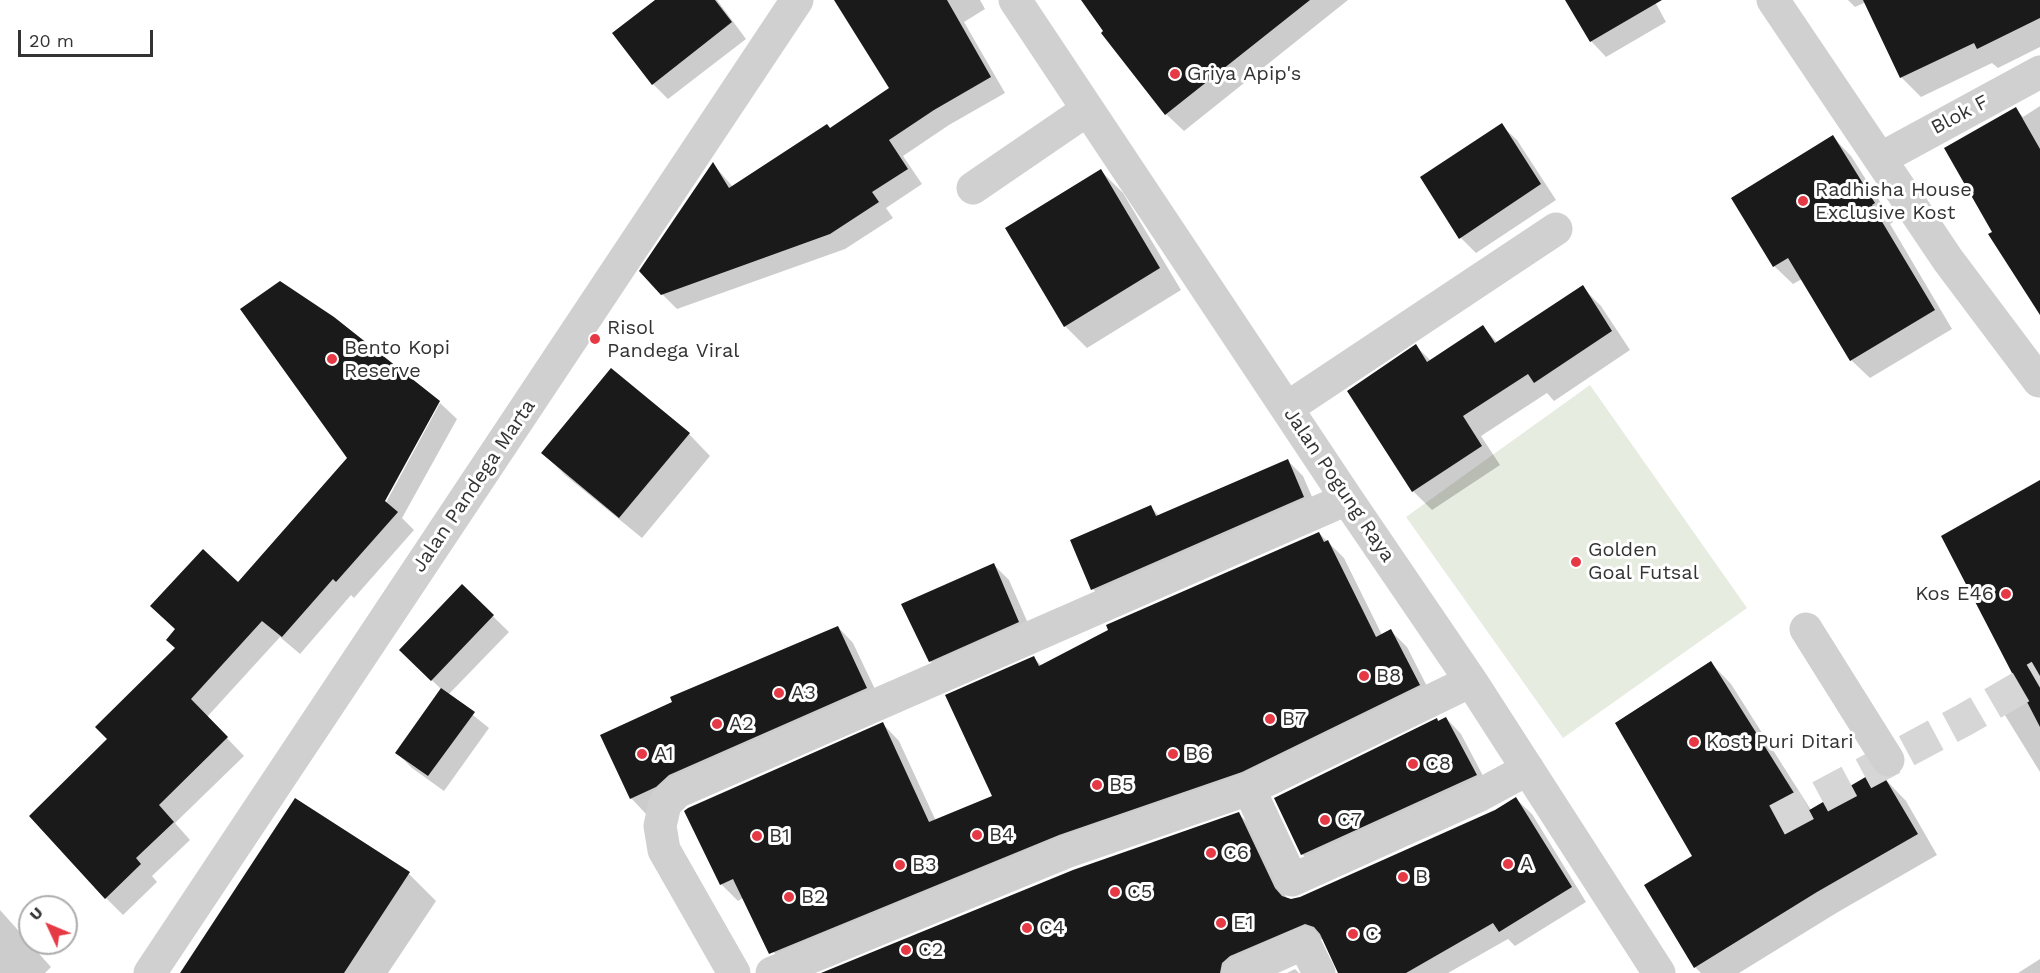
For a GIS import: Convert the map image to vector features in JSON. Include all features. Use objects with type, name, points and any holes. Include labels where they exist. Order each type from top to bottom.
[{"type":"street","name":"Jalan Pandega Marta","points":[[150,973],[797,0]]},
{"type":"street","name":"Jalan Pogung Raya","points":[[1015,0],[1471,681],[1659,973]]},
{"type":"street","points":[[1773,0],[1948,260],[2038,381]]},
{"type":"street","name":"Blok F","points":[[1880,159],[2040,72]]},
{"type":"street","points":[[974,188],[1088,110]]},
{"type":"street","points":[[1287,408],[1556,229]]},
{"type":"street","points":[[734,973],[664,850],[660,826],[665,804],[677,792],[1347,499]]},
{"type":"street","points":[[1806,629],[1888,760]]},
{"type":"street","points":[[772,973],[1066,852],[1249,789],[1471,681]]},
{"type":"street","points":[[1249,789],[1292,880],[1478,796],[1528,769]]},
{"type":"street","points":[[1238,973],[1304,943],[1319,973]]},
{"type":"shaded area","name":"Golden Goal Futsal","points":[[1590,385],[1747,608],[1563,738],[1406,517]]},
{"type":"building","points":[[655,0],[715,0],[732,22],[652,85],[612,33]]},
{"type":"building","points":[[834,0],[947,0],[991,77],[934,110],[889,140],[908,169],[872,192],[879,202],[830,234],[661,295],[639,271],[713,162],[729,188],[827,124],[830,128],[889,88]]},
{"type":"building","name":"Griya Apip's","points":[[1081,0],[1310,0],[1165,115],[1101,33],[1103,31]]},
{"type":"building","points":[[1565,0],[1662,0],[1590,42]]},
{"type":"building","points":[[1863,0],[2040,0],[2040,18],[1977,49],[1974,43],[1900,78]]},
{"type":"building","points":[[2016,107],[2040,149],[2040,315],[1988,234],[1992,232],[1944,148]]},
{"type":"building","points":[[1502,123],[1541,184],[1459,239],[1420,177]]},
{"type":"building","points":[[1833,135],[1875,203],[1872,205],[1935,310],[1850,361],[1788,258],[1773,267],[1731,198]]},
{"type":"building","points":[[1101,169],[1160,268],[1064,327],[1005,228]]},
{"type":"building","points":[[280,281],[334,317],[440,401],[385,501],[398,512],[336,582],[333,579],[282,637],[262,621],[191,699],[228,737],[159,805],[174,822],[136,858],[141,864],[105,899],[29,816],[107,739],[95,727],[175,648],[166,640],[175,629],[150,606],[203,549],[238,582],[347,458],[240,309]]},
{"type":"building","points":[[1583,285],[1612,331],[1534,383],[1528,374],[1463,416],[1482,446],[1412,492],[1347,391],[1416,344],[1427,362],[1483,325],[1495,343]]},
{"type":"building","points":[[611,368],[690,433],[619,518],[541,453]]},
{"type":"building","points":[[1288,459],[1304,497],[1091,590],[1070,540],[1151,505],[1156,516]]},
{"type":"building","name":"Kos E46","points":[[2040,480],[2040,727],[1941,536]]},
{"type":"building","points":[[1319,532],[1324,542],[1328,540],[1376,637],[1391,629],[1420,685],[1242,772],[1059,835],[769,954],[733,879],[720,885],[684,811],[688,808],[883,722],[929,822],[992,796],[945,695],[1034,656],[1039,666],[1108,630],[1106,625]]},
{"type":"building","points":[[994,563],[1019,622],[929,662],[901,604]]},
{"type":"building","points":[[462,584],[494,615],[431,681],[399,650]]},
{"type":"building","points":[[838,626],[867,688],[669,775],[656,787],[630,799],[600,735],[672,702],[670,697]]},
{"type":"building","points":[[1711,661],[1806,812],[1874,772],[1885,778],[1918,834],[1817,892],[1694,968],[1644,885],[1692,856],[1615,723]]},
{"type":"building","points":[[441,688],[475,712],[428,776],[395,753]]},
{"type":"building","points":[[1446,717],[1477,775],[1301,855],[1274,798],[1437,718],[1438,721]]},
{"type":"building","points":[[1516,797],[1572,887],[1499,932],[1493,923],[1406,973],[1338,973],[1320,934],[1314,927],[1305,924],[1230,956],[1222,963],[1220,973],[821,973],[1073,870],[1239,812],[1275,888],[1282,896],[1291,899],[1495,810]]},
{"type":"building","points":[[295,798],[410,872],[344,973],[180,973]]},
{"type":"tunnel","points":[[1777,820],[1964,720],[2040,676]]},
{"type":"place","name":"Griya Apip's","points":[[1175,74]]},
{"type":"place","name":"Radhisha House Exclusive Kost","points":[[1803,201]]},
{"type":"place","name":"Risol Pandega Viral","points":[[595,339]]},
{"type":"place","name":"Bento Kopi Reserve","points":[[332,359]]},
{"type":"place","name":"Golden Goal Futsal","points":[[1576,562]]},
{"type":"place","name":"Kos E46","points":[[2006,594]]},
{"type":"place","name":"B8","points":[[1364,676]]},
{"type":"place","name":"A3","points":[[779,693]]},
{"type":"place","name":"B7","points":[[1270,719]]},
{"type":"place","name":"A2","points":[[717,724]]},
{"type":"place","name":"Kost Puri Ditari","points":[[1694,742]]},
{"type":"place","name":"A1","points":[[642,754]]},
{"type":"place","name":"B6","points":[[1173,754]]},
{"type":"place","name":"C8","points":[[1413,764]]},
{"type":"place","name":"B5","points":[[1097,785]]},
{"type":"place","name":"C7","points":[[1325,820]]},
{"type":"place","name":"B4","points":[[977,835]]},
{"type":"place","name":"B1","points":[[757,836]]},
{"type":"place","name":"C6","points":[[1211,853]]},
{"type":"place","name":"A","points":[[1508,864]]},
{"type":"place","name":"B3","points":[[900,865]]},
{"type":"place","name":"B","points":[[1403,877]]},
{"type":"place","name":"C5","points":[[1115,892]]},
{"type":"place","name":"B2","points":[[789,897]]},
{"type":"place","name":"E1","points":[[1221,923]]},
{"type":"place","name":"C4","points":[[1027,928]]},
{"type":"place","name":"C","points":[[1353,934]]},
{"type":"place","name":"C2","points":[[906,950]]}]
